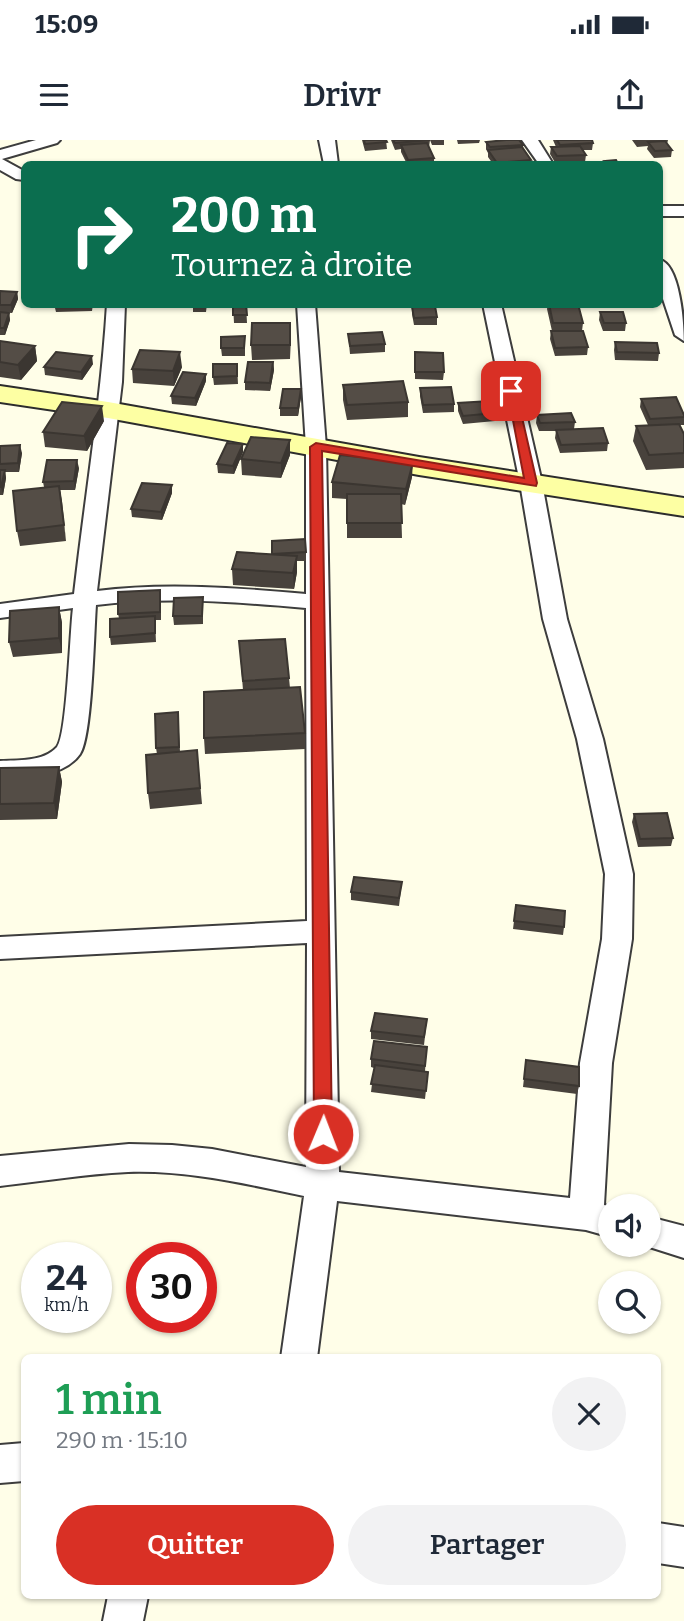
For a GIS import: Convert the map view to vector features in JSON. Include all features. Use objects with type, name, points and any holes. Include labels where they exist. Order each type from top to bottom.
[{"type":"street","points":[[0,155],[52,140]]},
{"type":"street","points":[[327,140],[330,161]]},
{"type":"street","points":[[530,140],[544,161]]},
{"type":"street","points":[[0,163],[21,175]]},
{"type":"street","points":[[0,176],[21,176]]},
{"type":"street","points":[[663,211],[684,211]]},
{"type":"street","points":[[663,274],[684,335]]},
{"type":"street","points":[[0,770],[40,766],[54,762],[70,751],[76,725],[80,652],[94,510],[108,410],[116,308]]},
{"type":"street","points":[[300,1354],[322,1185],[316,447],[306,308]]},
{"type":"street","points":[[0,1171],[130,1158],[172,1159],[212,1163],[322,1185],[598,1219],[596,1063],[617,939],[619,874],[590,739],[555,619],[531,483],[493,308]]},
{"type":"street","points":[[0,394],[684,507]]},
{"type":"street","points":[[0,611],[86,598],[186,594],[318,602]]},
{"type":"street","points":[[0,948],[321,931]]},
{"type":"street","points":[[661,1235],[684,1242]]},
{"type":"street","points":[[0,1464],[21,1462]]},
{"type":"street","points":[[661,1543],[684,1547]]},
{"type":"street","points":[[123,1621],[127,1599]]},
{"type":"building","points":[[364,140],[386,140],[387,142],[365,144]]},
{"type":"building","points":[[393,140],[430,140],[395,143]]},
{"type":"building","points":[[519,140],[523,145],[490,147],[486,142]]},
{"type":"building","points":[[557,140],[592,140],[593,143],[560,145]]},
{"type":"building","points":[[665,141],[672,150],[655,151],[648,142]]},
{"type":"building","points":[[427,143],[434,158],[408,160],[401,145]]},
{"type":"building","points":[[580,146],[586,155],[557,156],[551,147]]},
{"type":"building","points":[[522,147],[531,160],[496,161],[488,150]]},
{"type":"building","points":[[0,291],[17,292],[11,305],[0,305]]},
{"type":"building","points":[[233,308],[246,308],[247,315],[233,315]]},
{"type":"building","points":[[412,308],[435,308],[437,317],[414,318]]},
{"type":"building","points":[[550,308],[579,308],[583,323],[553,323]]},
{"type":"building","points":[[0,312],[9,313],[4,328],[0,328]]},
{"type":"building","points":[[600,312],[623,312],[626,323],[604,323]]},
{"type":"building","points":[[252,323],[290,323],[290,345],[251,345]]},
{"type":"building","points":[[551,331],[583,331],[588,347],[555,348]]},
{"type":"building","points":[[382,332],[385,344],[350,346],[348,334]]},
{"type":"building","points":[[245,336],[244,348],[221,348],[221,337]]},
{"type":"building","points":[[0,341],[35,346],[18,365],[0,362]]},
{"type":"building","points":[[615,342],[657,343],[659,353],[617,352]]},
{"type":"building","points":[[140,350],[180,352],[173,371],[132,369]]},
{"type":"building","points":[[56,352],[92,356],[81,372],[44,367]]},
{"type":"building","points":[[415,352],[443,353],[444,372],[415,372]]},
{"type":"building","points":[[248,362],[273,362],[270,383],[245,382]]},
{"type":"building","points":[[213,364],[237,364],[237,376],[213,377]]},
{"type":"building","points":[[183,372],[206,374],[195,398],[171,396]]},
{"type":"building","points":[[403,381],[408,402],[347,405],[343,385]]},
{"type":"building","points":[[451,387],[454,404],[423,405],[420,388]]},
{"type":"building","points":[[283,389],[301,389],[298,408],[280,408]]},
{"type":"building","points":[[676,397],[684,417],[650,419],[641,399]]},
{"type":"building","points":[[490,401],[496,413],[463,416],[458,403]]},
{"type":"building","points":[[62,402],[102,406],[84,436],[43,432]]},
{"type":"building","points":[[571,413],[575,422],[540,423],[537,415]]},
{"type":"building","points":[[679,424],[684,434],[684,453],[649,455],[636,426]]},
{"type":"building","points":[[603,428],[608,443],[561,445],[556,430]]},
{"type":"building","points":[[251,437],[290,440],[281,463],[241,459]]},
{"type":"building","points":[[227,443],[243,444],[233,466],[217,464]]},
{"type":"building","points":[[20,445],[18,463],[0,464],[0,446]]},
{"type":"building","points":[[340,455],[413,462],[406,489],[332,482]]},
{"type":"building","points":[[47,460],[77,460],[74,481],[43,482]]},
{"type":"building","points":[[0,470],[5,470],[1,487],[0,487]]},
{"type":"building","points":[[142,483],[172,485],[161,512],[131,509]]},
{"type":"building","points":[[59,486],[64,525],[17,531],[13,491]]},
{"type":"building","points":[[347,494],[401,494],[402,523],[347,523]]},
{"type":"building","points":[[305,539],[306,552],[272,554],[272,541]]},
{"type":"building","points":[[237,552],[297,556],[293,573],[232,569]]},
{"type":"building","points":[[160,590],[160,612],[118,614],[118,592]]},
{"type":"building","points":[[203,597],[202,616],[173,616],[174,598]]},
{"type":"building","points":[[59,607],[59,638],[9,642],[10,611]]},
{"type":"building","points":[[155,616],[155,633],[110,637],[110,619]]},
{"type":"building","points":[[285,639],[289,678],[243,681],[239,641]]},
{"type":"building","points":[[300,687],[305,733],[204,738],[204,692]]},
{"type":"building","points":[[178,712],[179,747],[156,748],[155,714]]},
{"type":"building","points":[[197,750],[200,788],[148,793],[146,755]]},
{"type":"building","points":[[59,767],[54,803],[0,804],[0,768]]},
{"type":"building","points":[[667,813],[673,838],[640,839],[634,814]]},
{"type":"building","points":[[354,877],[402,882],[399,898],[351,892]]},
{"type":"building","points":[[516,905],[565,911],[564,927],[514,921]]},
{"type":"building","points":[[375,1013],[427,1019],[424,1037],[371,1031]]},
{"type":"building","points":[[374,1041],[427,1047],[425,1066],[371,1059]]},
{"type":"building","points":[[526,1060],[579,1067],[579,1086],[524,1079]]},
{"type":"building","points":[[375,1065],[428,1072],[426,1091],[371,1084]]},
{"type":"route","points":[[323,1134],[316,447],[531,483],[511,391]]}]
